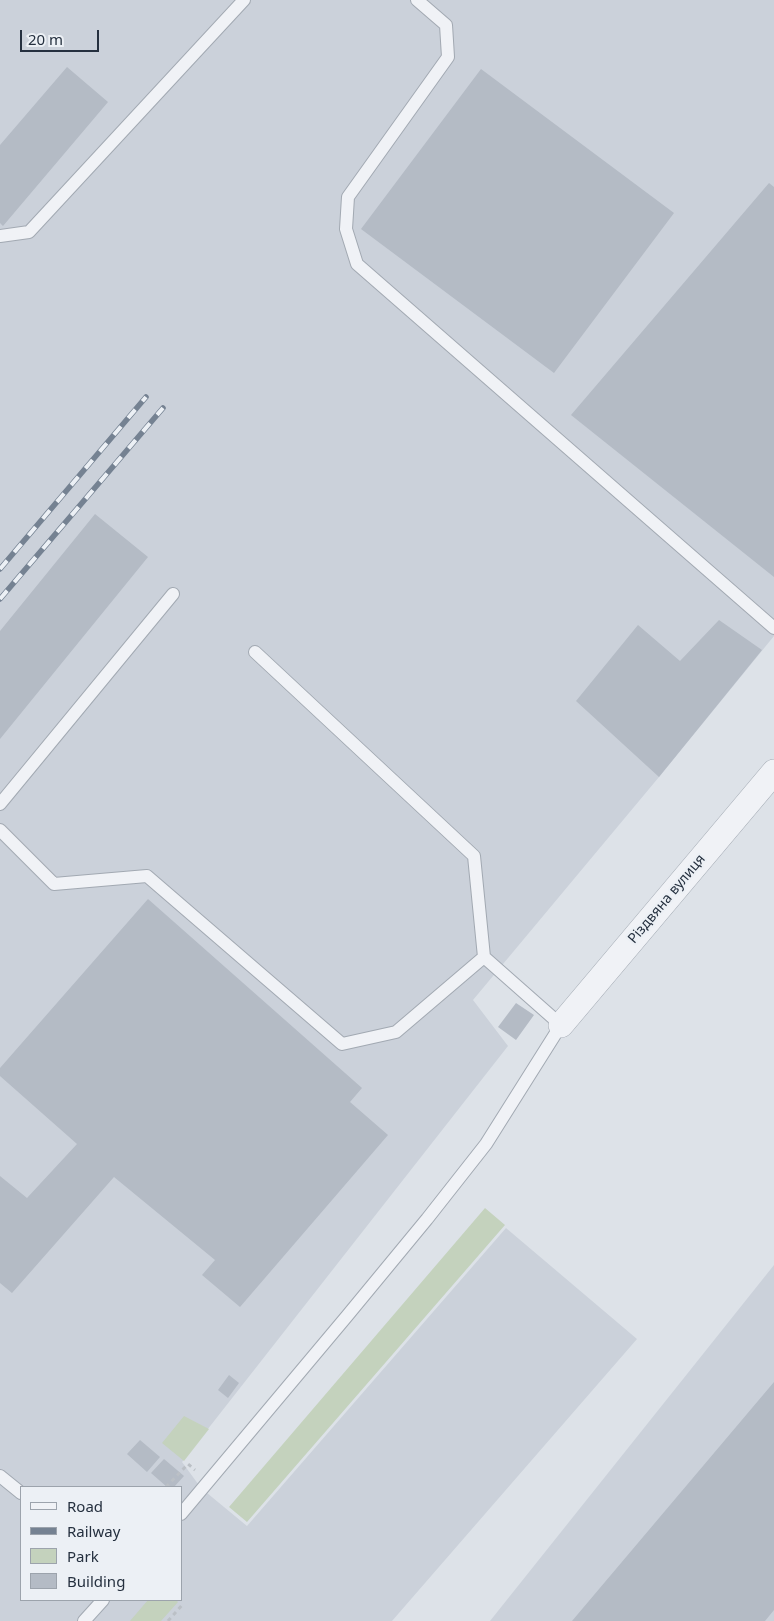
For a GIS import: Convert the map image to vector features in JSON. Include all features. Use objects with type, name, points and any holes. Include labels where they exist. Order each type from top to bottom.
[{"type":"street","name":"Різдвяна вулиця","points":[[561,1025],[774,772]]},
{"type":"lane","points":[[0,236],[29,232],[244,0]]},
{"type":"lane","points":[[418,0],[446,25],[448,57],[348,197],[346,229],[358,264],[774,628]]},
{"type":"lane","points":[[0,804],[173,594]]},
{"type":"lane","points":[[182,1513],[353,1309],[480,1151],[561,1025],[484,957],[474,856],[255,652]]},
{"type":"lane","points":[[0,830],[54,884],[147,876],[342,1044],[396,1032],[484,957]]},
{"type":"lane","points":[[0,1476],[20,1492]]},
{"type":"lane","points":[[84,1621],[102,1601]]},
{"type":"path","points":[[168,1621],[183,1604]]},
{"type":"shaded area","points":[[0,0],[774,0],[774,636],[473,1000],[508,1046],[182,1462],[201,1488],[247,1526],[506,1228],[637,1339],[392,1621],[0,1621]]},
{"type":"shaded area","points":[[774,1265],[774,1621],[490,1621]]},
{"type":"green space","points":[[485,1208],[505,1225],[247,1522],[229,1507]]},
{"type":"green space","points":[[184,1416],[209,1429],[184,1461],[162,1443]]},
{"type":"green space","points":[[147,1601],[178,1602],[161,1621],[130,1621]]},
{"type":"building","points":[[67,67],[108,102],[3,226],[0,223],[0,145]]},
{"type":"building","points":[[481,69],[674,213],[554,373],[361,229]]},
{"type":"building","points":[[769,183],[774,187],[774,577],[571,415]]},
{"type":"building","points":[[95,514],[148,557],[0,739],[0,631]]},
{"type":"building","points":[[719,620],[762,650],[659,777],[576,701],[638,625],[680,661]]},
{"type":"building","points":[[148,899],[362,1088],[350,1102],[388,1135],[240,1307],[202,1275],[215,1260],[114,1177],[12,1293],[0,1283],[0,1176],[27,1198],[77,1144],[0,1076],[0,1068]]},
{"type":"building","points":[[516,1003],[534,1015],[516,1040],[498,1027]]},
{"type":"building","points":[[229,1375],[239,1383],[228,1398],[218,1390]]},
{"type":"building","points":[[774,1382],[774,1610],[765,1621],[572,1621]]},
{"type":"building","points":[[140,1440],[160,1457],[147,1472],[127,1454]]},
{"type":"building","points":[[164,1459],[184,1476],[175,1486],[166,1486],[151,1473]]},
{"type":"railway","points":[[0,569],[146,397]]},
{"type":"railway","points":[[0,599],[163,408]]}]
